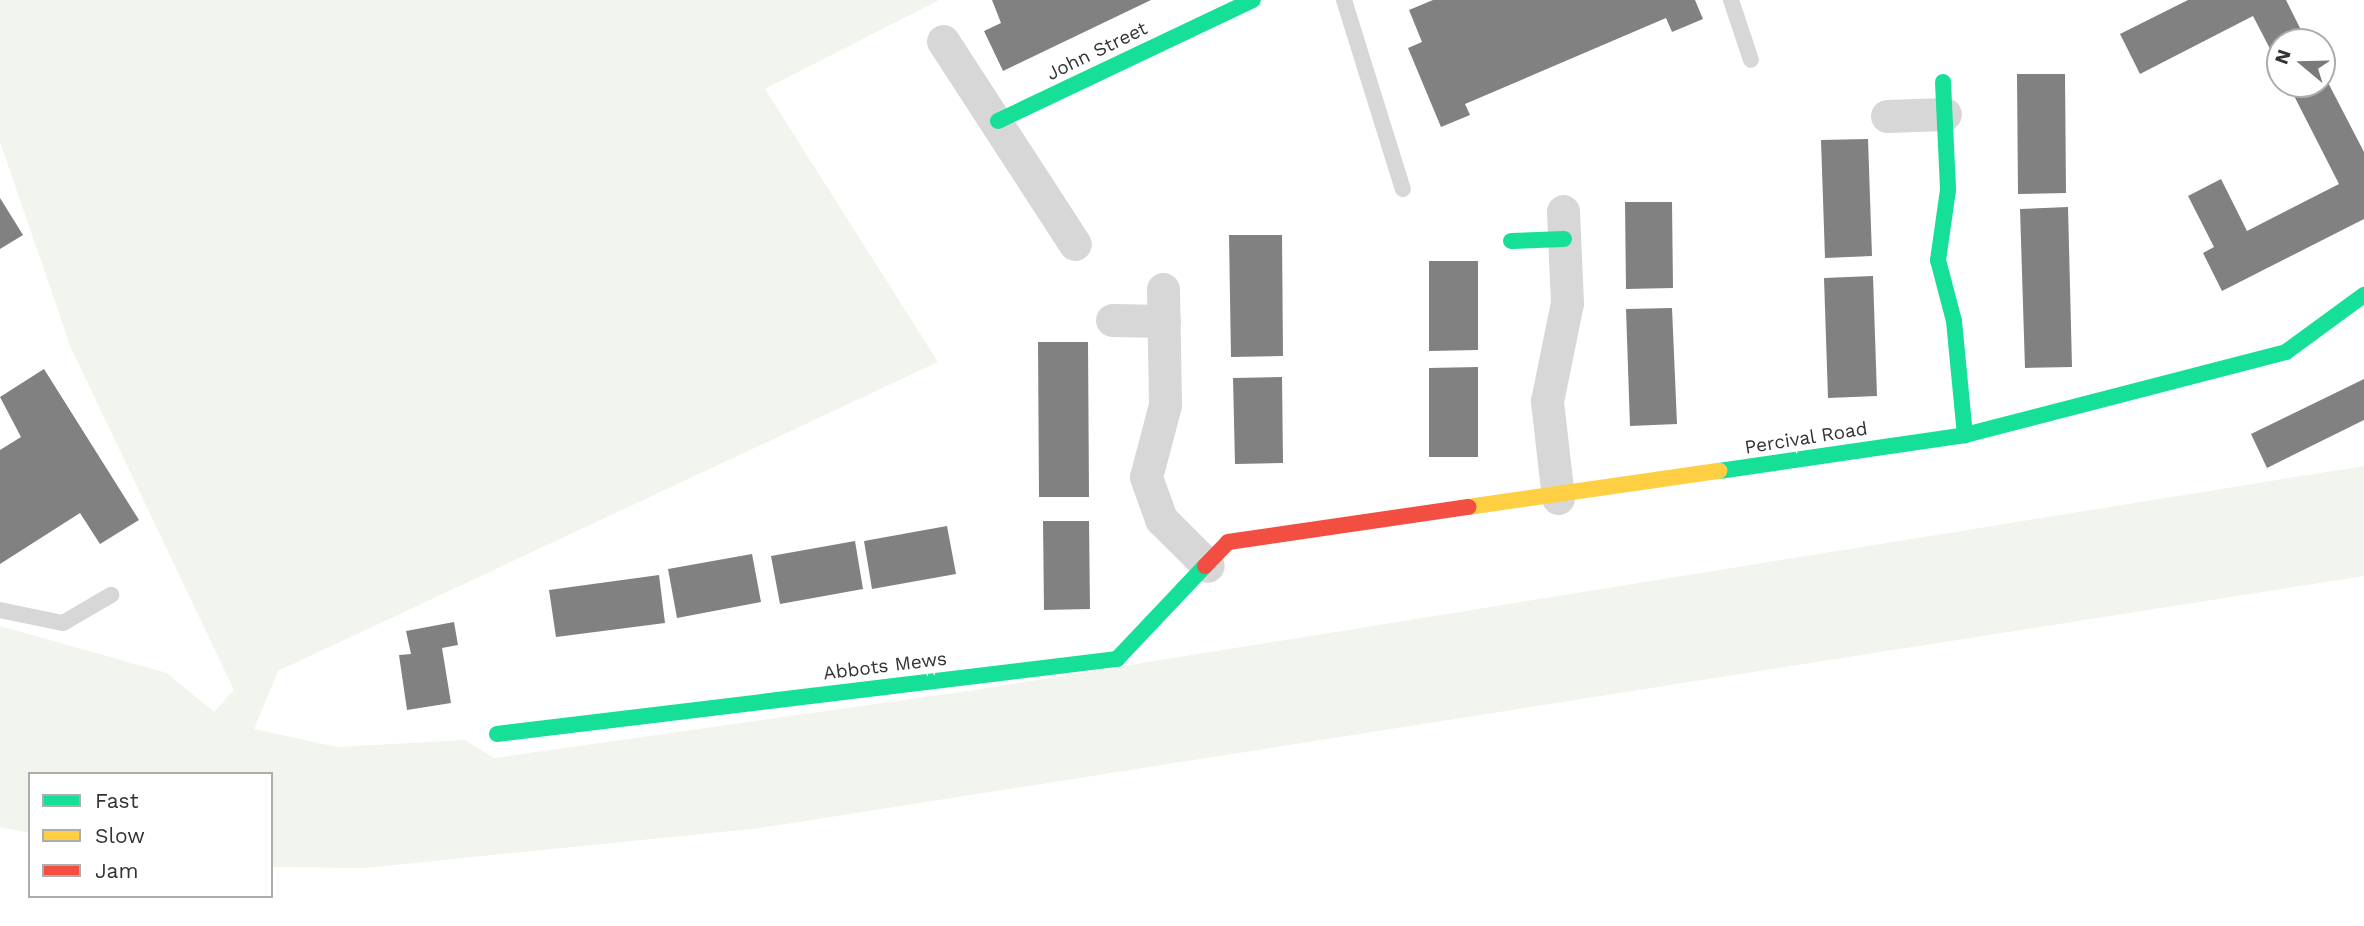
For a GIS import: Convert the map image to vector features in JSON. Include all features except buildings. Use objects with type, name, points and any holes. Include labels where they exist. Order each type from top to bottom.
[{"type":"street","name":"John Street","points":[[998,121],[1252,0]]},
{"type":"street","points":[[943,41],[998,121],[1075,244]]},
{"type":"street","points":[[1887,116],[1944,98],[1948,190],[1938,260],[1954,321],[1965,435]]},
{"type":"street","points":[[1511,241],[1563,225],[1567,303],[1546,401],[1558,498]]},
{"type":"street","name":"Percival Road","points":[[1218,554],[1965,435],[2286,352],[2364,295]]},
{"type":"street","points":[[1112,320],[1163,305],[1165,405],[1146,477],[1161,520],[1218,554]]},
{"type":"street","name":"Abbots Mews","points":[[497,734],[1117,659],[1218,554]]},
{"type":"lane","points":[[1344,0],[1403,188]]},
{"type":"lane","points":[[1731,0],[1751,60]]},
{"type":"lane","points":[[0,610],[63,623],[111,595]]},
{"type":"shaded area","points":[[0,0],[939,0],[765,89],[938,362],[278,671],[254,729],[337,747],[465,740],[494,758],[975,690],[2364,466],[2364,576],[761,828],[365,868],[273,867],[273,772],[28,772],[28,833],[0,827],[0,626],[167,673],[214,712],[234,690],[71,348],[0,142]]},
{"type":"traffic: fast","points":[[998,121],[1253,0]]},
{"type":"traffic: fast","points":[[1943,82],[1948,190],[1938,260],[1954,321],[1965,435]]},
{"type":"traffic: fast","points":[[1511,241],[1564,239]]},
{"type":"traffic: fast","points":[[1719,471],[1965,435],[2286,352],[2364,295]]},
{"type":"traffic: fast","points":[[497,734],[1117,659],[1205,566]]},
{"type":"traffic: slow","points":[[1468,507],[1719,471]]},
{"type":"traffic: jam","points":[[1205,566],[1228,542],[1468,507]]}]
